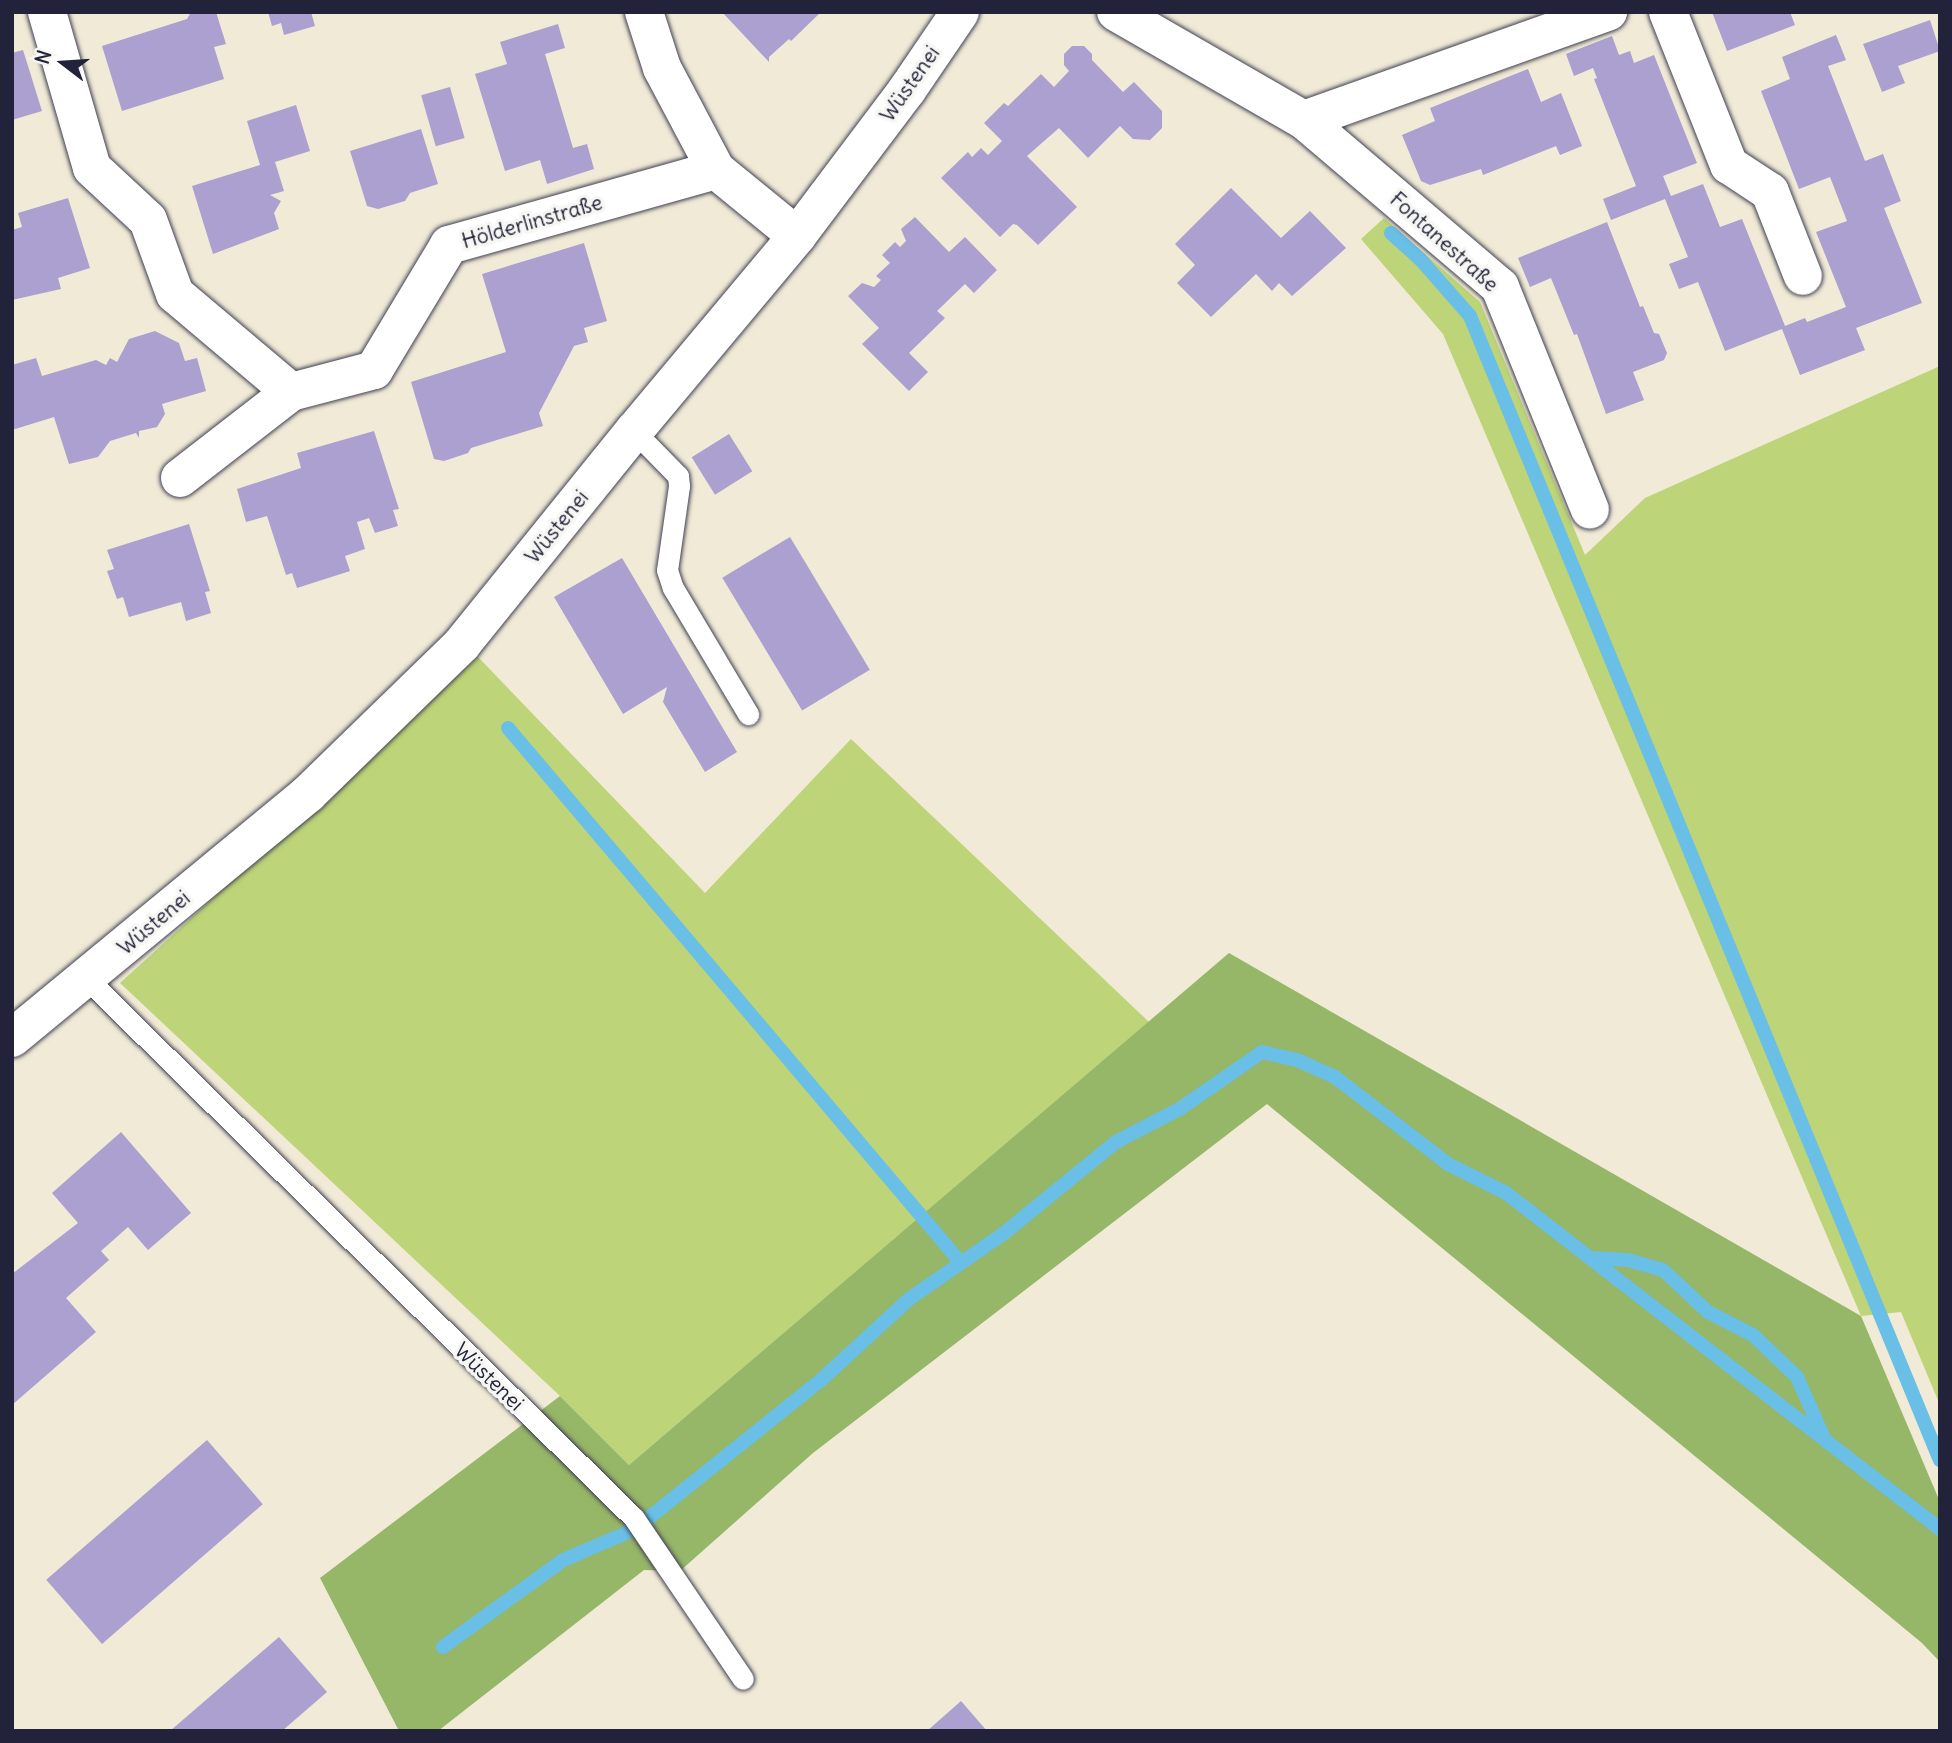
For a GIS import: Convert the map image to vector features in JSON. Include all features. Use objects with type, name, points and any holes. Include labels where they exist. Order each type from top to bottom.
[{"type":"street","points":[[47,12],[92,168],[148,220],[175,294],[291,392]]},
{"type":"street","points":[[644,12],[662,68],[716,170],[797,236]]},
{"type":"street","name":"Wüstenei","points":[[12,1038],[87,979],[308,794],[462,645],[634,431],[797,236],[907,90],[960,12]]},
{"type":"street","name":"Fontanestraße","points":[[1116,12],[1304,120],[1500,287],[1590,510]]},
{"type":"street","points":[[1304,120],[1608,12]]},
{"type":"street","points":[[1668,12],[1729,165],[1770,192],[1803,276]]},
{"type":"street","name":"Hölderlinstraße","points":[[180,478],[291,392],[374,370],[449,245],[716,170]]},
{"type":"lane","points":[[634,431],[677,476],[680,486],[667,570],[673,588],[748,714]]},
{"type":"lane","name":"Wüstenei","points":[[87,979],[639,1524],[743,1679]]},
{"type":"green space","points":[[1384,218],[1480,302],[1585,555],[1645,498],[1940,366],[1940,1405],[1901,1312],[1861,1316],[1443,334],[1361,239]]},
{"type":"green space","points":[[478,657],[705,893],[851,739],[1149,1022],[629,1465],[560,1396],[120,983]]},
{"type":"green space","points":[[1229,953],[1861,1316],[1940,1502],[1940,1662],[1922,1643],[1267,1104],[813,1453],[680,1571],[644,1570],[438,1731],[399,1731],[320,1578],[560,1396],[629,1465]]},
{"type":"building","points":[[191,12],[216,12],[226,44],[214,47],[224,79],[122,111],[102,46],[187,19]]},
{"type":"building","points":[[268,12],[311,12],[315,26],[284,35],[281,23],[272,26]]},
{"type":"building","points":[[722,12],[821,12],[791,41],[789,39],[769,57],[769,62]]},
{"type":"building","points":[[1712,12],[1790,12],[1795,25],[1727,51]]},
{"type":"building","points":[[1930,20],[1940,51],[1898,66],[1905,83],[1882,92],[1863,44]]},
{"type":"building","points":[[558,24],[565,48],[545,54],[573,148],[587,144],[594,169],[547,184],[540,160],[505,171],[475,74],[507,64],[500,42]]},
{"type":"building","points":[[1836,35],[1846,60],[1828,66],[1865,161],[1883,154],[1901,201],[1884,208],[1922,303],[1856,328],[1865,350],[1800,375],[1782,329],[1725,351],[1698,282],[1679,289],[1669,264],[1688,257],[1665,199],[1611,220],[1603,199],[1636,186],[1594,79],[1597,78],[1593,68],[1574,76],[1566,54],[1612,36],[1619,55],[1630,51],[1634,63],[1654,55],[1697,163],[1663,176],[1671,196],[1703,184],[1720,227],[1742,219],[1785,326],[1805,318],[1807,322],[1846,307],[1816,232],[1847,221],[1830,177],[1799,189],[1761,91],[1790,79],[1782,57]]},
{"type":"building","points":[[1072,46],[1084,46],[1092,54],[1092,60],[1123,92],[1134,82],[1162,111],[1162,128],[1150,140],[1133,139],[1120,126],[1088,158],[1059,128],[1027,156],[1077,207],[1038,245],[1013,224],[1000,237],[941,178],[968,152],[972,157],[981,148],[988,155],[1002,141],[984,123],[1004,103],[1008,106],[1041,74],[1054,87],[1069,71],[1064,65],[1064,54]]},
{"type":"building","points":[[23,50],[42,111],[12,120],[12,53]]},
{"type":"building","points":[[1528,69],[1541,102],[1561,93],[1582,146],[1560,155],[1556,146],[1483,175],[1481,169],[1430,185],[1421,181],[1402,135],[1435,121],[1430,108]]},
{"type":"building","points":[[450,87],[465,138],[436,146],[421,95]]},
{"type":"building","points":[[296,105],[310,151],[275,162],[284,191],[270,195],[281,201],[274,213],[279,229],[213,254],[192,186],[260,165],[247,121]]},
{"type":"building","points":[[421,129],[438,184],[410,193],[405,201],[378,209],[367,206],[350,151]]},
{"type":"building","points":[[1231,188],[1281,238],[1310,211],[1346,248],[1292,296],[1279,283],[1272,291],[1256,274],[1211,317],[1177,283],[1195,265],[1175,244]]},
{"type":"building","points":[[68,198],[90,268],[58,278],[61,289],[12,300],[12,230],[22,227],[18,213]]},
{"type":"building","points":[[915,217],[949,252],[965,237],[997,270],[974,293],[965,284],[937,311],[945,318],[909,353],[928,372],[909,391],[862,344],[879,328],[848,296],[862,283],[874,287],[881,280],[876,276],[890,263],[882,255],[895,242],[900,247],[906,241],[901,229]]},
{"type":"building","points":[[1607,222],[1640,307],[1643,306],[1654,333],[1659,334],[1667,353],[1664,360],[1633,372],[1644,400],[1606,414],[1577,334],[1574,335],[1551,278],[1530,287],[1518,258]]},
{"type":"building","points":[[584,243],[607,321],[584,328],[588,342],[574,346],[539,413],[543,426],[471,448],[468,453],[444,461],[434,459],[411,382],[506,352],[482,274]]},
{"type":"building","points":[[155,331],[179,343],[185,361],[197,358],[206,391],[162,404],[165,414],[157,427],[139,431],[139,438],[136,433],[110,441],[98,457],[69,464],[54,417],[12,430],[12,365],[36,358],[42,376],[96,360],[106,365],[110,358],[117,362],[129,339]]},
{"type":"building","points":[[374,431],[399,509],[393,510],[398,526],[375,533],[369,518],[357,522],[365,549],[345,556],[350,571],[297,588],[292,573],[286,575],[267,516],[246,522],[237,489],[301,468],[297,453]]},
{"type":"building","points":[[729,434],[752,471],[715,495],[692,457]]},
{"type":"building","points":[[189,524],[210,591],[205,592],[211,613],[186,621],[181,602],[129,617],[123,597],[117,599],[107,571],[114,569],[107,550]]},
{"type":"building","points":[[790,537],[870,670],[802,711],[722,578]]},
{"type":"building","points":[[622,558],[737,752],[705,772],[663,702],[667,687],[623,714],[554,597]]},
{"type":"building","points":[[121,1132],[191,1213],[148,1250],[128,1227],[101,1251],[109,1260],[66,1298],[96,1332],[12,1405],[12,1274],[78,1223],[52,1193]]},
{"type":"building","points":[[207,1440],[263,1504],[102,1644],[46,1580]]},
{"type":"building","points":[[279,1637],[327,1692],[282,1731],[170,1731]]},
{"type":"building","points":[[961,1701],[987,1731],[927,1731]]},
{"type":"waterway","points":[[1391,233],[1420,259],[1470,316],[1940,1460]]},
{"type":"waterway","points":[[508,728],[961,1263]]},
{"type":"waterway","points":[[443,1647],[563,1560],[624,1534],[650,1517],[821,1380],[909,1299],[1003,1234],[1116,1142],[1181,1108],[1262,1052],[1297,1060],[1335,1077],[1448,1164],[1506,1193],[1940,1529]]},
{"type":"waterway","points":[[1590,1258],[1628,1260],[1663,1270],[1708,1312],[1753,1335],[1797,1377],[1824,1438]]}]
